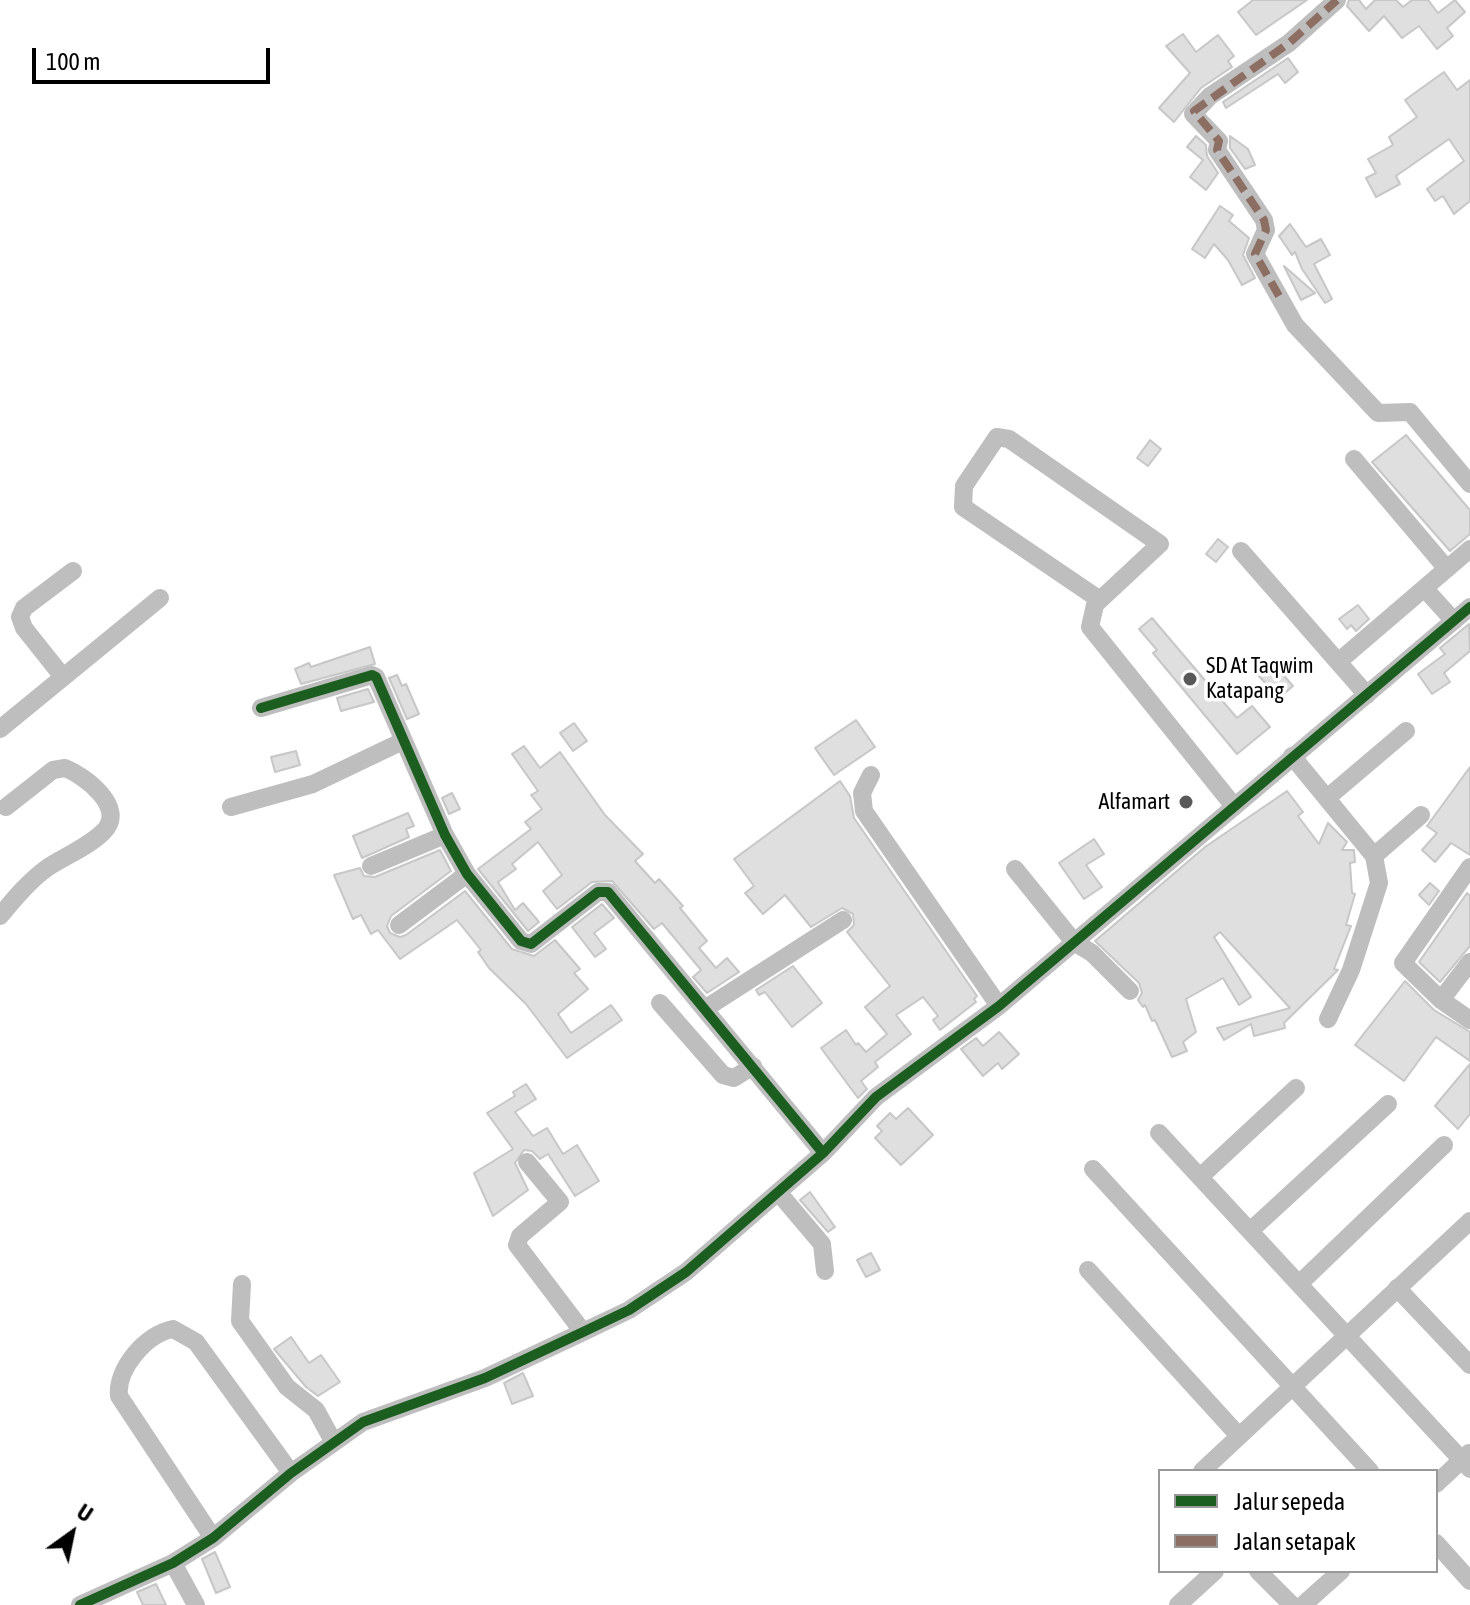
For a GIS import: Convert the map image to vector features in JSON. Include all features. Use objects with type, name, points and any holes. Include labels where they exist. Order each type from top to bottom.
[{"type":"street","points":[[1337,0],[1289,43],[1210,96],[1193,114],[1216,136],[1217,150],[1223,162],[1264,220],[1266,230],[1255,254],[1295,325],[1378,413],[1410,412],[1470,484]]},
{"type":"street","points":[[1100,600],[963,507],[964,486],[997,437],[1009,439],[1160,544],[1095,605],[1090,627],[1233,805]]},
{"type":"street","points":[[1354,459],[1447,569]]},
{"type":"street","points":[[1338,662],[1470,549]]},
{"type":"street","points":[[1241,551],[1367,695]]},
{"type":"street","points":[[63,677],[24,628],[20,617],[24,608],[73,571]]},
{"type":"street","points":[[1425,589],[1454,621]]},
{"type":"street","points":[[1,726],[160,598]]},
{"type":"street","points":[[80,1605],[173,1563],[213,1538],[333,1441],[391,1410],[485,1378],[629,1310],[686,1272],[823,1153],[876,1097],[999,1006],[1470,607]]},
{"type":"street","points":[[261,708],[374,675],[445,835],[467,874],[526,944],[531,944],[598,892],[608,892],[823,1153]]},
{"type":"street","points":[[1327,798],[1406,731]]},
{"type":"street","points":[[231,807],[313,784],[403,741]]},
{"type":"street","points":[[1292,756],[1374,856],[1379,883],[1351,970],[1328,1019]]},
{"type":"street","points":[[0,916],[43,871],[105,830],[112,817],[109,805],[92,785],[65,768],[53,770],[6,807]]},
{"type":"street","points":[[871,775],[862,793],[864,811],[999,1006]]},
{"type":"street","points":[[1374,856],[1421,815]]},
{"type":"street","points":[[371,866],[445,835]]},
{"type":"street","points":[[1470,867],[1404,958],[1405,968],[1441,1000],[1470,1020]]},
{"type":"street","points":[[1015,869],[1074,942],[1092,953],[1130,991]]},
{"type":"street","points":[[399,925],[467,874]]},
{"type":"street","points":[[706,1008],[843,920]]},
{"type":"street","points":[[1441,1000],[1470,962]]},
{"type":"street","points":[[660,1003],[723,1075],[734,1078],[753,1066]]},
{"type":"street","points":[[1200,1177],[1296,1088]]},
{"type":"street","points":[[1250,1231],[1388,1104]]},
{"type":"street","points":[[1159,1133],[1346,1336],[1467,1461],[1438,1483]]},
{"type":"street","points":[[1299,1284],[1444,1145]]},
{"type":"street","points":[[527,1162],[560,1202],[520,1236],[517,1245],[583,1332]]},
{"type":"street","points":[[1093,1169],[1368,1469]]},
{"type":"street","points":[[778,1192],[822,1244],[825,1271]]},
{"type":"street","points":[[1204,1469],[1470,1221]]},
{"type":"street","points":[[1088,1270],[1239,1436]]},
{"type":"street","points":[[242,1284],[240,1321],[287,1387],[316,1410],[333,1441]]},
{"type":"street","points":[[1397,1288],[1470,1365]]},
{"type":"street","points":[[213,1538],[119,1396],[120,1374],[161,1331],[173,1329],[196,1342],[291,1473]]},
{"type":"street","points":[[1455,1350],[1470,1335]]},
{"type":"street","points":[[1438,1545],[1470,1581]]},
{"type":"street","points":[[173,1563],[196,1605]]},
{"type":"street","points":[[1178,1605],[1213,1573]]},
{"type":"street","points":[[1260,1573],[1292,1605]]},
{"type":"street","points":[[1303,1605],[1339,1573]]},
{"type":"building","points":[[1253,0],[1307,0],[1256,35],[1238,12]]},
{"type":"building","points":[[1349,0],[1359,0],[1366,9],[1375,0],[1396,0],[1403,7],[1412,0],[1428,0],[1438,13],[1455,0],[1465,12],[1447,28],[1453,36],[1437,49],[1419,26],[1402,38],[1384,16],[1369,31],[1347,6]]},
{"type":"building","points":[[1183,34],[1196,52],[1218,35],[1234,56],[1228,61],[1232,67],[1201,88],[1174,122],[1159,108],[1190,73],[1166,46]]},
{"type":"building","points":[[1288,58],[1298,72],[1285,83],[1278,74],[1226,108],[1223,102]]},
{"type":"building","points":[[1444,72],[1457,90],[1470,80],[1470,201],[1454,214],[1443,196],[1435,201],[1427,189],[1464,161],[1449,139],[1396,176],[1400,184],[1376,197],[1366,178],[1376,173],[1368,159],[1393,145],[1389,137],[1417,117],[1405,100]]},
{"type":"building","points":[[1196,136],[1206,145],[1207,156],[1218,173],[1206,190],[1190,177],[1203,160],[1187,147]]},
{"type":"building","points":[[1230,136],[1248,149],[1255,165],[1245,169],[1230,148]]},
{"type":"building","points":[[1220,206],[1233,215],[1229,221],[1249,238],[1243,255],[1255,278],[1242,285],[1228,260],[1214,244],[1205,258],[1192,249]]},
{"type":"building","points":[[1290,224],[1306,247],[1321,239],[1330,255],[1314,264],[1332,299],[1325,303],[1302,269],[1295,252],[1292,255],[1279,236]]},
{"type":"building","points":[[1284,266],[1315,293],[1301,300]]},
{"type":"building","points":[[1406,435],[1470,510],[1470,534],[1450,551],[1372,462]]},
{"type":"building","points":[[1150,440],[1161,449],[1148,466],[1137,458]]},
{"type":"building","points":[[1218,539],[1228,547],[1216,562],[1206,554]]},
{"type":"building","points":[[1358,605],[1369,619],[1356,631],[1351,625],[1347,629],[1339,619]]},
{"type":"building","name":"SD At Taqwim Katapang","points":[[1152,618],[1237,718],[1252,706],[1270,727],[1237,754],[1153,653],[1157,650],[1139,629]]},
{"type":"building","points":[[1469,624],[1470,651],[1444,673],[1450,682],[1432,694],[1418,674],[1445,654],[1440,648]]},
{"type":"building","points":[[370,647],[375,664],[301,684],[295,669],[309,663],[311,667]]},
{"type":"building","points":[[1271,661],[1293,686],[1279,698],[1257,674]]},
{"type":"building","points":[[397,675],[402,686],[406,684],[419,714],[407,719],[389,678]]},
{"type":"building","points":[[368,689],[374,702],[341,711],[337,698]]},
{"type":"building","points":[[856,720],[875,747],[834,775],[815,748]]},
{"type":"building","points":[[574,723],[587,741],[573,751],[560,733]]},
{"type":"building","points":[[524,746],[540,768],[560,752],[605,815],[643,854],[635,861],[655,883],[659,879],[683,906],[680,908],[707,941],[699,948],[716,968],[727,958],[739,972],[707,993],[693,977],[701,970],[662,923],[654,929],[612,881],[592,882],[557,909],[543,891],[562,875],[538,842],[512,864],[516,869],[498,882],[515,910],[523,903],[539,922],[528,931],[478,869],[531,829],[525,822],[542,809],[531,795],[538,791],[512,754]]},
{"type":"building","points":[[296,751],[300,765],[275,772],[271,757]]},
{"type":"building","points":[[1470,767],[1470,855],[1451,843],[1435,862],[1422,850],[1437,833],[1427,826]]},
{"type":"building","points":[[840,781],[850,796],[854,818],[977,996],[974,999],[976,1002],[940,1030],[933,1020],[938,1016],[923,997],[896,1015],[911,1034],[875,1062],[878,1067],[861,1081],[867,1089],[858,1098],[821,1048],[846,1030],[856,1045],[858,1043],[866,1052],[887,1034],[865,1007],[890,986],[847,932],[854,925],[853,914],[842,908],[811,927],[785,895],[763,914],[745,893],[754,886],[734,859]]},
{"type":"building","points":[[1287,791],[1303,812],[1298,816],[1319,844],[1328,823],[1347,842],[1342,850],[1354,850],[1355,862],[1350,863],[1352,893],[1355,894],[1346,925],[1351,926],[1334,969],[1338,970],[1284,1023],[1285,1028],[1254,1036],[1251,1024],[1224,1040],[1217,1028],[1290,1008],[1220,932],[1214,937],[1251,997],[1239,1005],[1223,978],[1186,999],[1196,1032],[1183,1042],[1187,1051],[1172,1057],[1155,1020],[1152,1021],[1145,1005],[1143,1007],[1138,1000],[1142,993],[1139,983],[1095,941],[1205,847]]},
{"type":"building","points":[[452,793],[460,809],[449,814],[442,798]]},
{"type":"building","points":[[408,813],[414,826],[406,829],[409,837],[362,858],[353,836]]},
{"type":"building","points":[[1094,839],[1104,854],[1086,865],[1102,887],[1084,899],[1059,863]]},
{"type":"building","points":[[440,850],[451,871],[391,916],[387,926],[390,933],[400,937],[406,935],[465,891],[512,949],[534,956],[555,940],[580,969],[574,973],[588,989],[558,1014],[571,1033],[611,1005],[622,1020],[567,1058],[526,1004],[489,968],[478,952],[481,950],[457,920],[400,959],[378,930],[371,934],[361,915],[353,919],[334,875],[360,868],[364,876],[375,877]]},
{"type":"building","points":[[1430,883],[1439,891],[1429,905],[1419,895]]},
{"type":"building","points":[[1467,893],[1470,896],[1470,946],[1440,982],[1419,962]]},
{"type":"building","points":[[602,904],[614,918],[594,933],[606,949],[595,957],[572,927]]},
{"type":"building","points":[[793,966],[822,1003],[792,1027],[765,992],[759,995],[756,990]]},
{"type":"building","points":[[1405,981],[1434,1010],[1470,1032],[1470,1061],[1436,1037],[1404,1081],[1355,1045]]},
{"type":"building","points":[[999,1032],[1019,1054],[1002,1069],[998,1063],[983,1076],[961,1049],[976,1038],[983,1046]]},
{"type":"building","points":[[1470,1064],[1470,1114],[1458,1129],[1435,1106]]},
{"type":"building","points":[[526,1084],[536,1099],[515,1112],[533,1136],[547,1128],[563,1154],[577,1145],[599,1181],[575,1196],[548,1154],[540,1159],[532,1151],[524,1150],[515,1163],[528,1190],[493,1216],[474,1173],[513,1149],[487,1113],[515,1096],[513,1092]]},
{"type":"building","points":[[908,1108],[933,1135],[901,1165],[875,1138],[882,1131],[877,1126],[890,1113],[896,1119]]},
{"type":"building","points":[[810,1192],[835,1227],[828,1232],[800,1200]]},
{"type":"building","points":[[871,1253],[880,1270],[866,1277],[857,1260]]},
{"type":"building","points":[[291,1337],[309,1363],[321,1355],[340,1382],[318,1396],[306,1387],[274,1349]]},
{"type":"building","points":[[523,1373],[533,1396],[512,1404],[504,1383]]},
{"type":"building","points":[[215,1552],[230,1587],[216,1593],[202,1559]]},
{"type":"building","points":[[156,1584],[166,1605],[143,1605],[137,1592]]},
{"type":"marked path","points":[[1279,296],[1255,254],[1266,230],[1264,220],[1217,150],[1219,141],[1194,111],[1289,43],[1337,0]]},
{"type":"cycle path","points":[[80,1605],[173,1563],[213,1538],[291,1473],[363,1422],[485,1378],[629,1310],[686,1272],[823,1153],[876,1097],[999,1006],[1470,607]]},
{"type":"cycle path","points":[[261,708],[372,675],[376,677],[445,835],[467,874],[521,941],[531,944],[598,892],[608,892],[823,1153]]},
{"type":"place","name":"SD At Taqwim Katapang","points":[[1190,679]]},
{"type":"place","name":"Alfamart","points":[[1186,802]]}]
